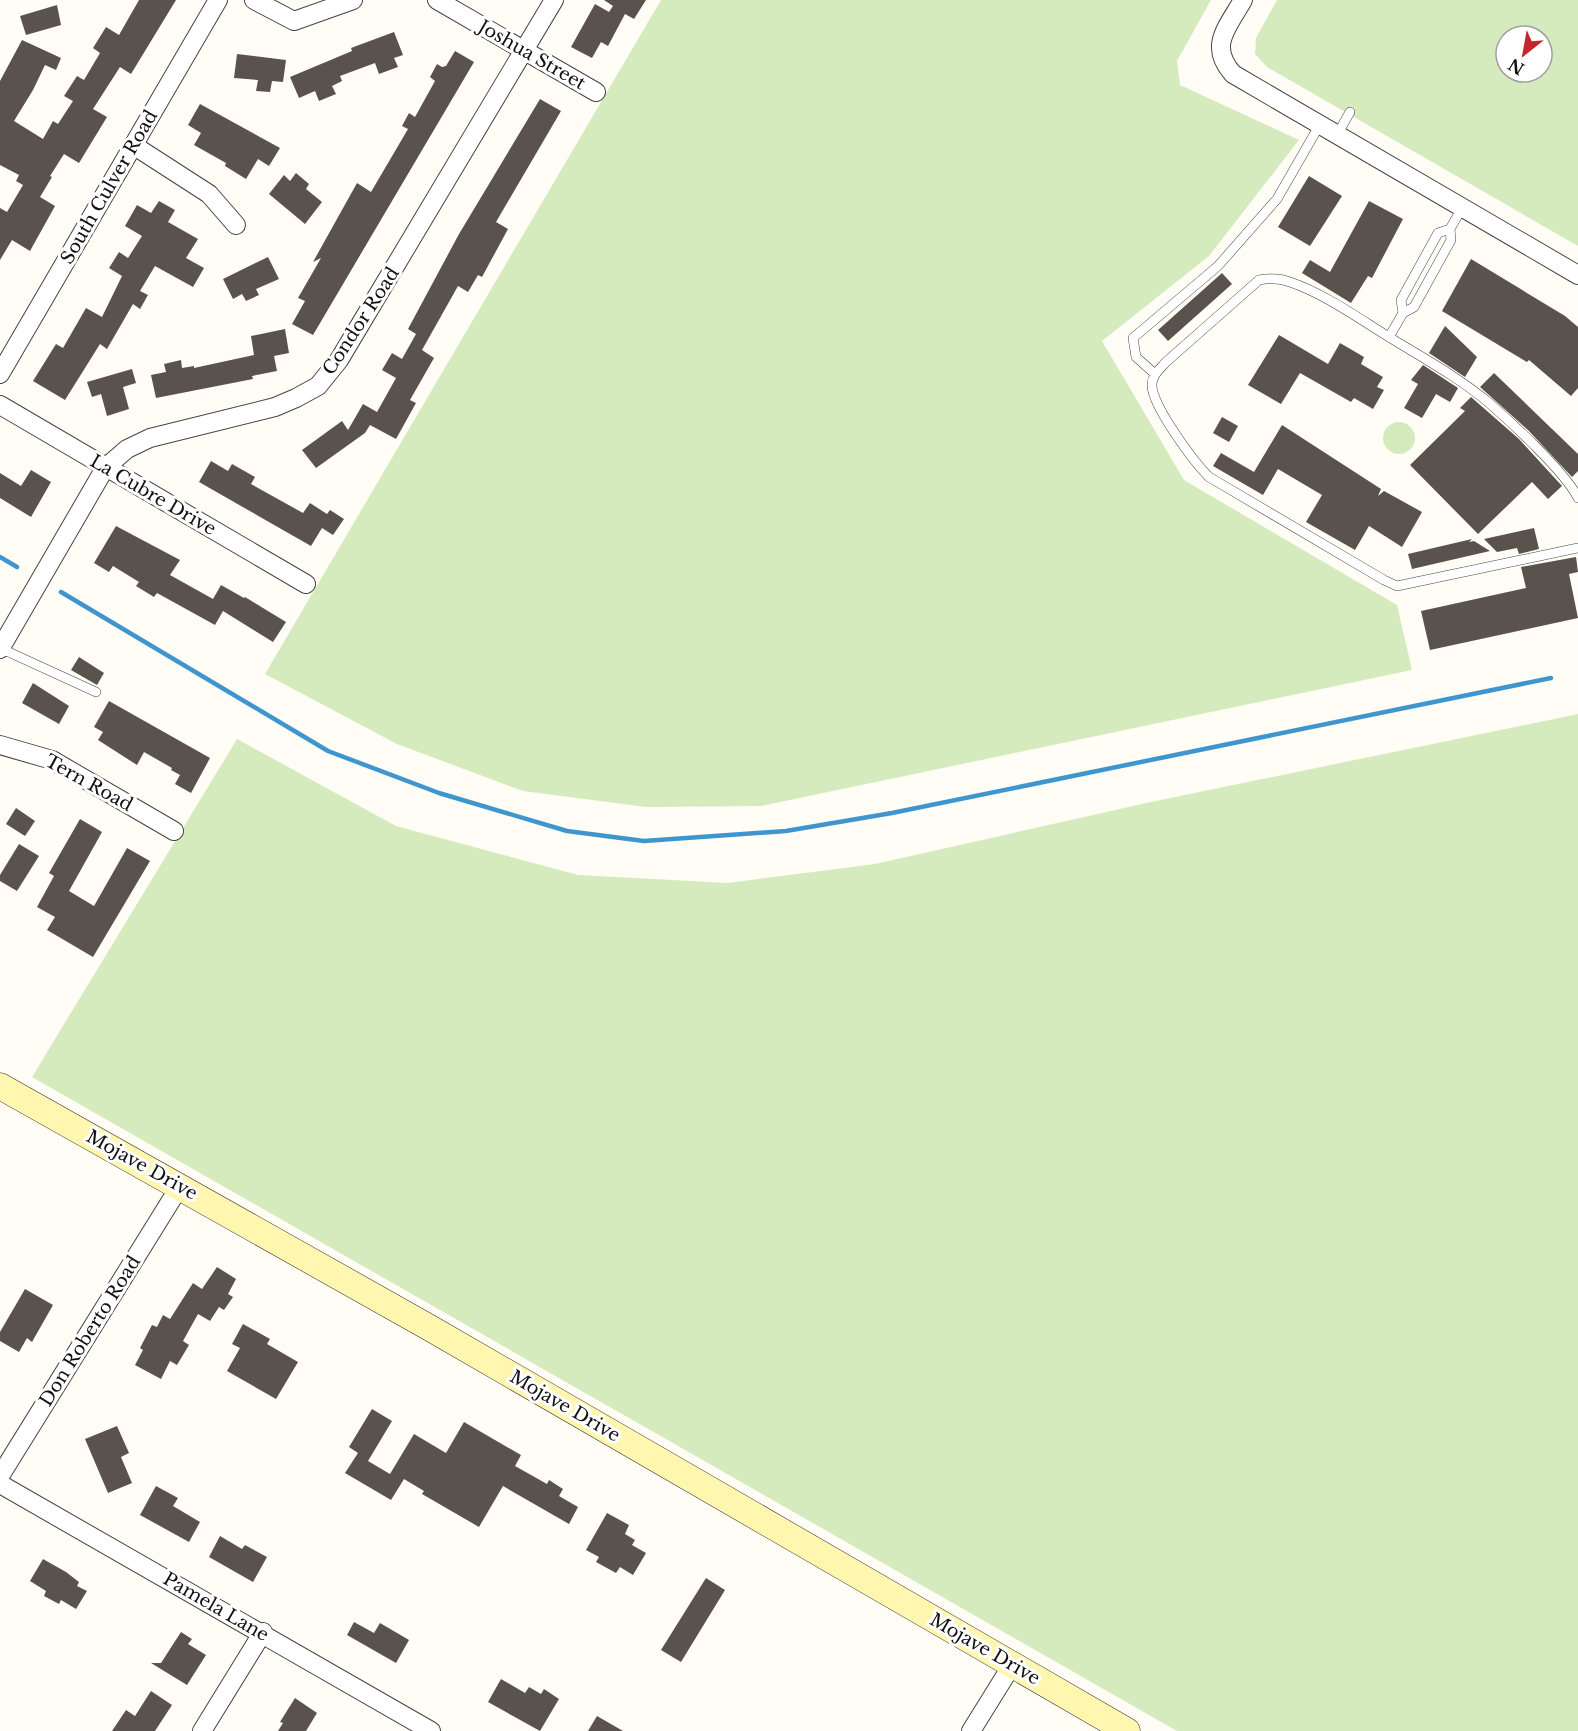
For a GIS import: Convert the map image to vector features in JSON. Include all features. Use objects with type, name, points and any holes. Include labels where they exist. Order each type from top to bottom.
[{"type":"main road","name":"Mojave Drive","points":[[0,1086],[180,1186],[1126,1731]]},
{"type":"street","name":"South Culver Road","points":[[0,374],[218,0]]},
{"type":"street","points":[[254,0],[294,21],[353,0]]},
{"type":"street","name":"Joshua Street","points":[[437,0],[596,92]]},
{"type":"street","name":"Condor Road","points":[[0,649],[105,468],[126,449],[150,438],[275,407],[318,386],[339,360],[554,0]]},
{"type":"street","points":[[1243,0],[1221,38],[1220,54],[1233,74],[1578,276]]},
{"type":"street","points":[[133,145],[209,194],[236,225]]},
{"type":"street","name":"La Cubre Drive","points":[[0,405],[306,584]]},
{"type":"street","name":"Tern Road","points":[[0,745],[52,760],[174,831]]},
{"type":"street","name":"Don Roberto Road","points":[[0,1476],[180,1186]]},
{"type":"street","name":"Pamela Lane","points":[[0,1484],[263,1632],[432,1731]]},
{"type":"street","points":[[202,1731],[263,1632]]},
{"type":"street","points":[[971,1731],[1012,1665]]},
{"type":"lane","points":[[1337,135],[1350,112]]},
{"type":"lane","points":[[1155,374],[1136,357],[1133,338],[1218,267],[1270,207],[1319,126]]},
{"type":"lane","points":[[1389,337],[1403,313],[1414,306],[1430,278],[1451,240],[1450,229],[1461,208]]},
{"type":"lane","points":[[1403,313],[1401,300],[1438,233],[1450,229]]},
{"type":"lane","points":[[1578,498],[1572,486],[1490,403],[1460,380],[1290,282],[1271,278],[1259,280],[1155,374],[1151,385],[1158,404],[1194,461],[1209,477],[1397,586],[1578,548]]},
{"type":"lane","points":[[0,649],[96,692]]},
{"type":"green space","points":[[661,0],[1211,0],[1177,61],[1180,85],[1299,140],[1209,256],[1102,341],[1184,480],[1397,605],[1412,670],[761,806],[646,807],[523,791],[397,744],[265,674]]},
{"type":"green space","points":[[1277,0],[1578,0],[1578,246],[1267,67],[1255,54],[1256,38]]},
{"type":"green space","points":[[1399,422],[1410,427],[1415,438],[1410,449],[1399,454],[1388,449],[1383,438],[1388,427]]},
{"type":"green space","points":[[1578,714],[1578,1731],[1177,1731],[32,1077],[237,739],[396,826],[578,875],[728,883],[875,864],[1151,802]]},
{"type":"building","points":[[139,0],[176,0],[131,74],[120,67],[93,109],[107,117],[79,163],[64,154],[50,176],[52,177],[40,197],[55,206],[30,251],[12,240],[0,260],[0,208],[7,212],[23,185],[16,181],[19,175],[0,165],[0,81],[22,40],[61,58],[56,70],[45,65],[14,121],[43,139],[53,121],[58,124],[73,101],[64,96],[77,76],[84,80],[100,53],[93,48],[106,27],[119,35]]},
{"type":"building","points":[[604,0],[646,0],[634,19],[625,14],[608,46],[601,42],[592,58],[571,47],[595,4],[609,12],[613,6]]},
{"type":"building","points":[[57,5],[61,25],[26,35],[20,16]]},
{"type":"building","points":[[394,32],[403,55],[394,58],[398,67],[379,74],[375,63],[340,76],[342,81],[332,86],[336,94],[319,101],[315,91],[299,98],[290,77],[352,51],[351,48]]},
{"type":"building","points":[[455,51],[474,62],[313,335],[292,324],[305,301],[298,298],[321,258],[313,262],[357,183],[371,192],[408,129],[402,126],[409,113],[415,117],[435,81],[430,77],[437,64],[442,67],[446,66]]},
{"type":"building","points":[[237,54],[286,60],[283,82],[272,81],[270,92],[256,91],[258,80],[234,78]]},
{"type":"building","points":[[540,99],[561,111],[496,222],[508,229],[482,277],[478,275],[468,292],[458,286],[422,350],[434,358],[410,400],[416,403],[396,439],[370,425],[365,433],[316,468],[302,450],[342,421],[348,430],[363,404],[377,412],[396,378],[382,370],[392,353],[402,359],[416,334],[408,329],[459,234]]},
{"type":"building","points":[[200,104],[280,148],[269,166],[258,159],[246,179],[225,166],[226,163],[194,145],[201,133],[188,125]]},
{"type":"building","points":[[296,173],[309,184],[306,189],[322,202],[305,224],[269,194],[284,175],[290,181]]},
{"type":"building","points":[[1309,176],[1342,196],[1310,246],[1278,227]]},
{"type":"building","points":[[159,201],[175,210],[168,222],[198,239],[186,258],[204,268],[193,287],[155,266],[140,291],[148,295],[140,309],[133,304],[107,349],[100,344],[65,400],[33,381],[56,344],[63,348],[86,308],[102,317],[122,276],[109,268],[119,252],[128,258],[142,236],[125,226],[137,205],[151,213]]},
{"type":"building","points":[[1369,201],[1403,219],[1372,278],[1368,276],[1351,303],[1302,273],[1310,260],[1330,272]]},
{"type":"building","points":[[268,257],[279,279],[256,289],[259,295],[246,301],[242,294],[233,299],[223,279]]},
{"type":"building","points":[[1471,259],[1565,316],[1578,327],[1578,388],[1571,396],[1529,360],[1527,362],[1442,311]]},
{"type":"building","points":[[1222,273],[1232,284],[1168,341],[1158,330]]},
{"type":"building","points":[[1445,326],[1477,357],[1465,377],[1429,353]]},
{"type":"building","points":[[285,329],[289,353],[274,356],[277,371],[252,376],[253,379],[156,398],[151,375],[166,372],[164,364],[181,360],[182,368],[194,366],[194,368],[254,355],[251,336]]},
{"type":"building","points":[[1279,335],[1328,364],[1340,343],[1364,357],[1361,364],[1383,377],[1377,387],[1384,390],[1373,409],[1354,398],[1351,402],[1300,373],[1281,404],[1248,385]]},
{"type":"building","points":[[1423,365],[1458,388],[1450,402],[1436,394],[1422,418],[1404,408],[1418,384],[1411,380]]},
{"type":"building","points":[[132,369],[136,383],[123,387],[129,409],[107,416],[101,394],[92,397],[87,382]]},
{"type":"building","points":[[1494,373],[1578,454],[1578,471],[1572,477],[1528,430],[1480,387]]},
{"type":"building","points":[[1471,397],[1519,439],[1562,486],[1548,499],[1532,482],[1478,534],[1410,465],[1465,411],[1460,408]]},
{"type":"building","points":[[1222,417],[1238,426],[1229,442],[1213,433]]},
{"type":"building","points":[[1282,425],[1381,489],[1378,496],[1384,491],[1422,512],[1402,547],[1369,526],[1355,550],[1306,522],[1322,495],[1278,469],[1263,495],[1213,466],[1221,453],[1254,472]]},
{"type":"building","points":[[211,461],[228,471],[232,464],[255,477],[251,484],[303,513],[310,503],[327,514],[330,510],[344,519],[333,535],[322,528],[311,546],[199,482]]},
{"type":"building","points":[[31,470],[51,482],[31,517],[0,498],[0,473],[21,486]]},
{"type":"building","points":[[116,526],[180,560],[170,575],[213,599],[221,585],[286,622],[273,642],[223,611],[215,625],[157,593],[154,597],[136,586],[139,582],[113,566],[109,572],[94,563]]},
{"type":"building","points":[[1534,528],[1539,549],[1519,554],[1517,548],[1497,552],[1484,539]]},
{"type":"building","points":[[1472,539],[1469,542],[1474,541],[1490,551],[1412,569],[1408,554]]},
{"type":"building","points":[[1576,557],[1578,572],[1569,574],[1578,618],[1430,650],[1421,611],[1526,588],[1521,567]]},
{"type":"building","points":[[79,657],[104,673],[97,685],[71,670]]},
{"type":"building","points":[[33,683],[69,706],[59,724],[22,703]]},
{"type":"building","points":[[109,701],[210,758],[191,793],[175,784],[180,775],[171,770],[172,768],[144,752],[137,765],[98,740],[103,732],[94,727]]},
{"type":"building","points":[[16,808],[35,821],[25,836],[6,824]]},
{"type":"building","points":[[80,819],[102,832],[69,891],[94,906],[127,848],[150,861],[93,957],[47,930],[55,917],[37,907],[54,876],[49,873]]},
{"type":"building","points":[[19,844],[39,856],[17,891],[0,881],[0,875]]},
{"type":"building","points":[[217,1267],[236,1279],[228,1294],[233,1297],[224,1310],[219,1307],[210,1321],[198,1314],[183,1341],[189,1345],[177,1365],[170,1361],[161,1379],[135,1365],[143,1350],[140,1348],[152,1325],[157,1327],[163,1315],[170,1319],[193,1283],[202,1289]]},
{"type":"building","points":[[25,1289],[53,1305],[32,1342],[27,1338],[19,1352],[0,1341],[0,1332]]},
{"type":"building","points":[[243,1324],[270,1339],[267,1344],[298,1362],[276,1399],[227,1371],[240,1348],[232,1344]]},
{"type":"building","points":[[372,1409],[392,1421],[368,1461],[390,1474],[414,1434],[446,1453],[464,1422],[521,1455],[515,1466],[547,1484],[549,1480],[563,1489],[559,1496],[578,1507],[569,1524],[503,1486],[479,1527],[422,1494],[424,1491],[404,1479],[391,1500],[345,1473],[358,1453],[349,1447]]},
{"type":"building","points":[[117,1426],[129,1453],[121,1457],[132,1483],[108,1493],[85,1439]]},
{"type":"building","points":[[156,1486],[178,1498],[173,1506],[200,1522],[189,1542],[140,1515]]},
{"type":"building","points":[[607,1513],[629,1525],[625,1534],[635,1540],[632,1545],[646,1553],[633,1575],[620,1567],[616,1573],[596,1562],[599,1557],[586,1550]]},
{"type":"building","points":[[220,1536],[242,1549],[245,1545],[267,1557],[253,1582],[209,1557]]},
{"type":"building","points":[[43,1559],[66,1572],[79,1582],[77,1586],[87,1591],[76,1609],[61,1600],[59,1604],[44,1596],[46,1591],[30,1581]]},
{"type":"building","points":[[706,1578],[725,1590],[681,1662],[661,1650]]},
{"type":"building","points":[[354,1622],[374,1633],[380,1623],[409,1640],[396,1663],[347,1635]]},
{"type":"building","points":[[181,1632],[192,1639],[188,1644],[206,1655],[187,1685],[151,1663],[161,1663]]},
{"type":"building","points":[[501,1679],[525,1693],[529,1687],[541,1694],[544,1689],[559,1699],[540,1731],[488,1702]]},
{"type":"building","points":[[151,1691],[172,1705],[155,1731],[112,1731],[126,1710],[135,1716]]},
{"type":"building","points":[[295,1698],[317,1713],[306,1731],[278,1731],[283,1723],[280,1722]]},
{"type":"building","points":[[597,1716],[623,1731],[588,1731]]},
{"type":"waterway","points":[[0,557],[17,567]]},
{"type":"waterway","points":[[61,592],[328,751],[439,793],[567,831],[644,841],[786,831],[892,813],[1551,678]]}]
